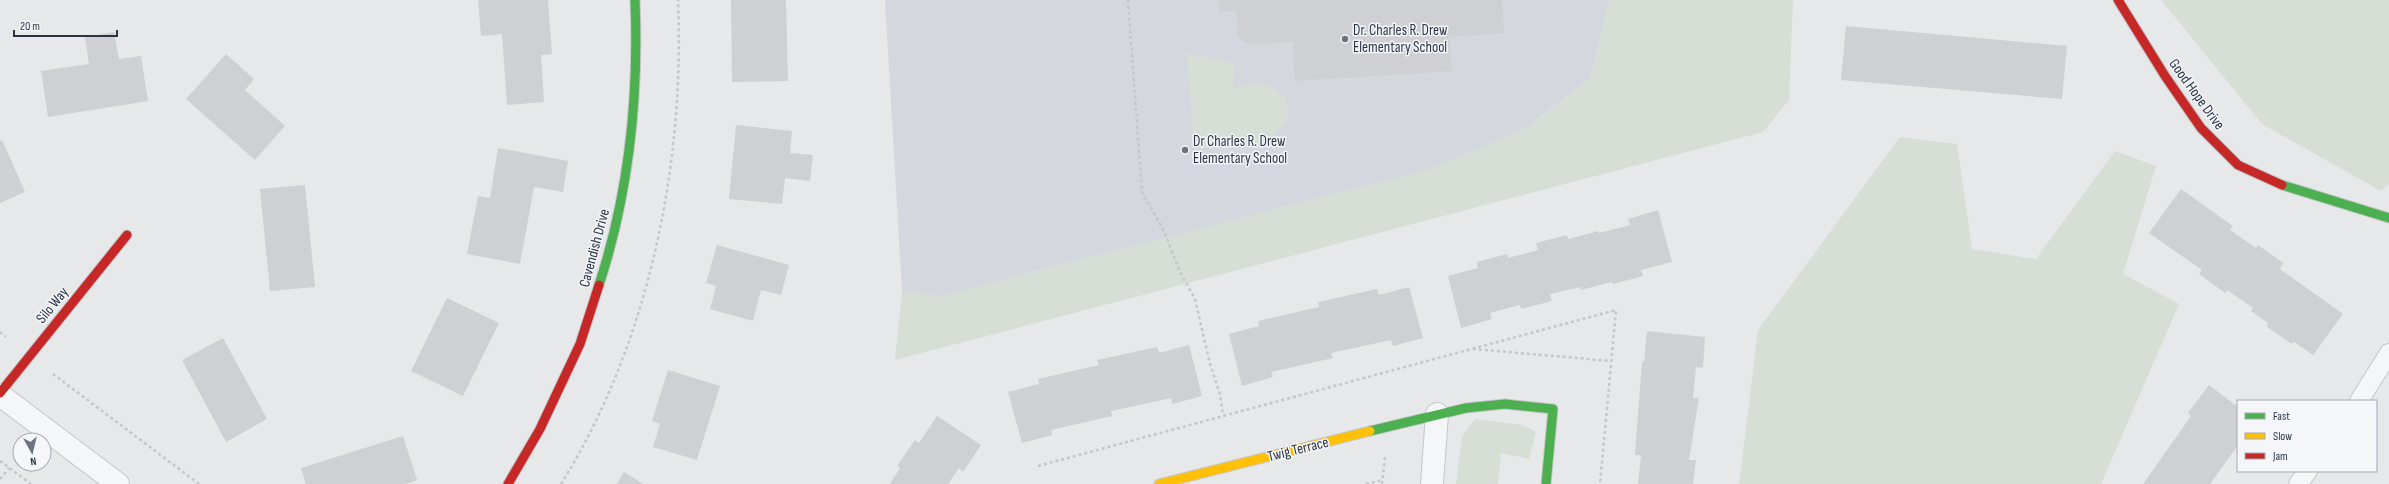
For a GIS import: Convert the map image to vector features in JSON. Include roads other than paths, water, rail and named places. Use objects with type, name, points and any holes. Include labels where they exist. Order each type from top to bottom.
[{"type":"street","name":"Cavendish Drive","points":[[508,484],[540,429],[580,344],[612,245],[630,151],[637,51],[635,0]]},
{"type":"street","name":"Good Hope Drive","points":[[2118,0],[2165,76],[2201,128],[2238,165],[2285,187],[2389,218]]},
{"type":"street","name":"Silo Way","points":[[0,394],[127,235]]},
{"type":"street","points":[[0,394],[118,484]]},
{"type":"street","name":"Twig Terrace","points":[[1159,484],[1437,414],[1466,408],[1505,404],[1553,409],[1546,484]]},
{"type":"street","points":[[1432,484],[1437,414]]},
{"type":"lane","points":[[2360,400],[2389,353]]},
{"type":"lane","points":[[2298,484],[2307,472]]},
{"type":"place","name":"Dr. Charles R. Drew Elementary School","points":[[1345,39]]},
{"type":"place","name":"Dr Charles R. Drew Elementary School","points":[[1185,150]]}]
